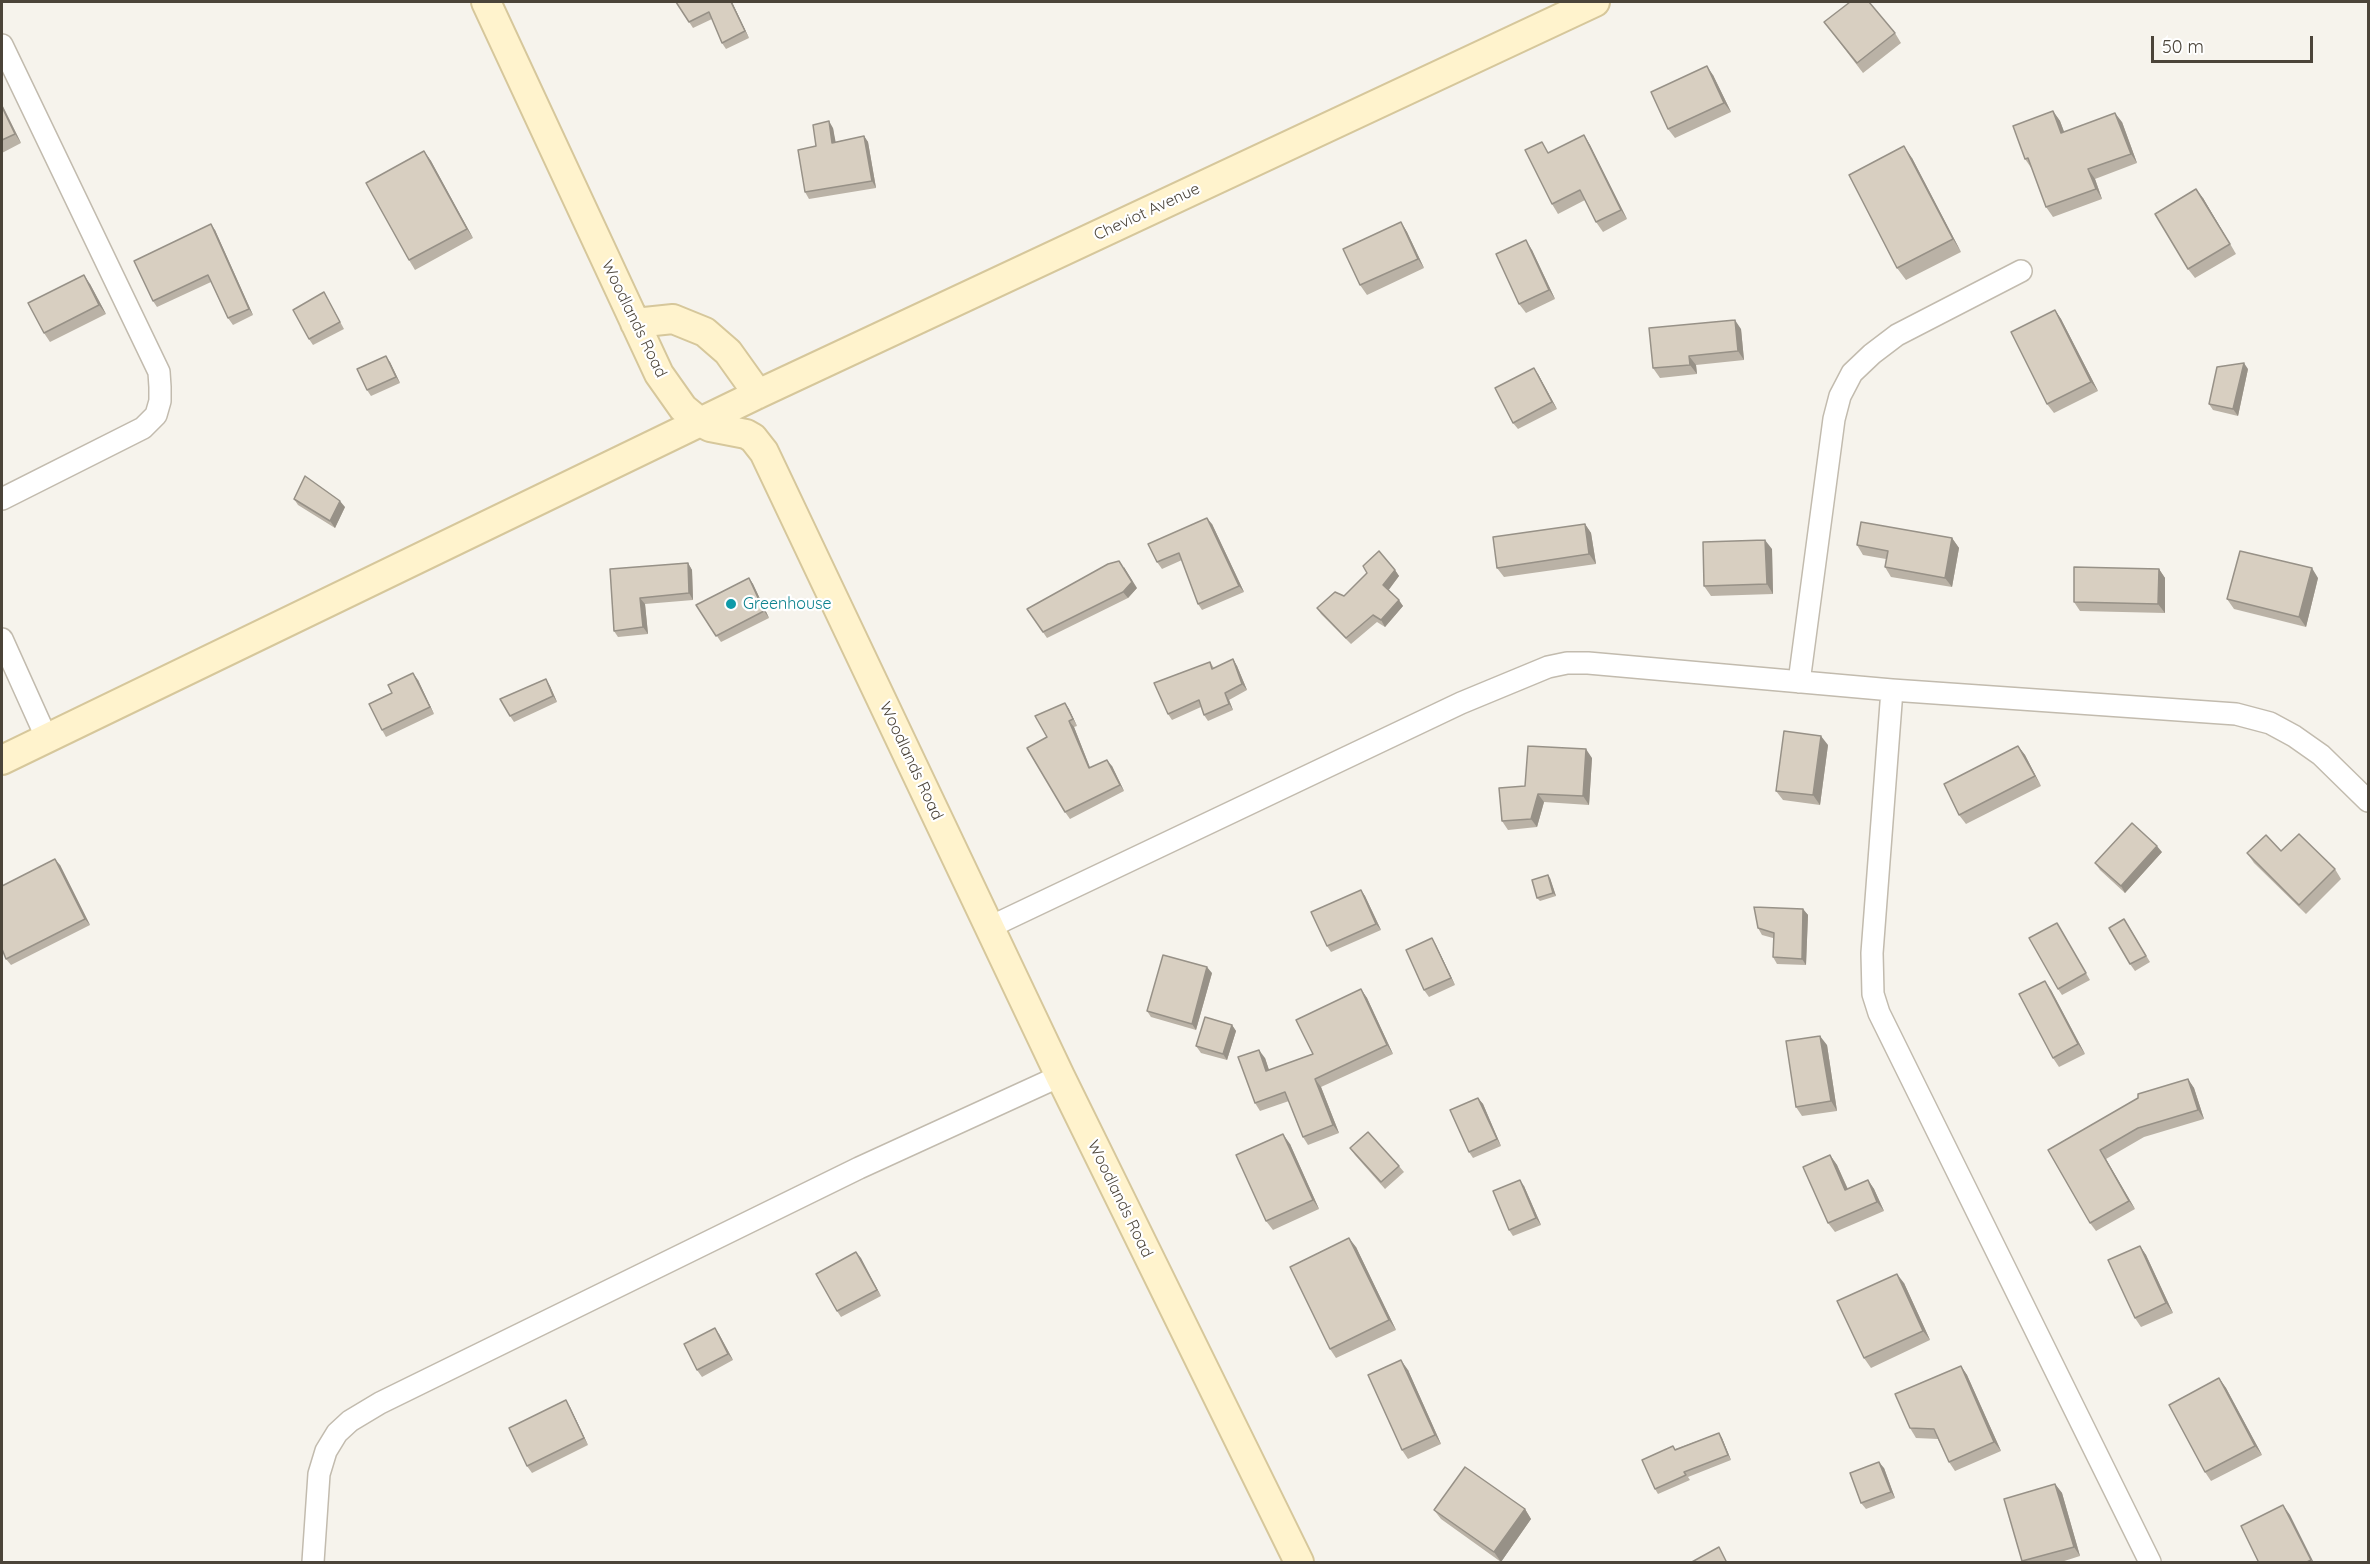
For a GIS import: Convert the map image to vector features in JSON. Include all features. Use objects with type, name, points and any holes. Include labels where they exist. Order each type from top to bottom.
[{"type":"street","name":"Woodlands Road","points":[[486,2],[659,374],[683,408],[700,422],[710,427],[746,434],[753,438],[764,452],[1060,1076],[1299,1563]]},
{"type":"street","name":"Cheviot Avenue","points":[[2,760],[758,394],[1595,2]]},
{"type":"street","points":[[2,45],[159,372],[160,401],[156,415],[143,428],[2,499]]},
{"type":"street","points":[[1799,682],[1834,419],[1840,396],[1852,373],[1872,354],[1898,335],[2021,271]]},
{"type":"street","points":[[635,323],[674,319],[705,332],[728,352],[758,394]]},
{"type":"street","points":[[2,639],[47,739]]},
{"type":"street","points":[[990,927],[1461,703],[1548,667],[1588,663],[1892,690],[2236,714],[2270,723],[2294,736],[2321,755],[2368,801]]},
{"type":"street","points":[[1892,690],[1872,953],[1873,994],[1879,1012],[2150,1563]]},
{"type":"street","points":[[313,1563],[319,1474],[326,1451],[337,1433],[350,1421],[380,1403],[848,1173],[1060,1076]]},
{"type":"building","points":[[676,2],[731,2],[745,31],[722,43],[709,12],[689,22]]},
{"type":"building","points":[[1850,2],[1869,2],[1895,33],[1857,63],[1824,22]]},
{"type":"building","points":[[1707,66],[1724,103],[1668,129],[1651,92]]},
{"type":"building","points":[[2,107],[15,134],[2,140]]},
{"type":"building","points":[[2053,111],[2061,133],[2115,113],[2131,154],[2088,169],[2096,189],[2046,207],[2028,158],[2025,159],[2013,126]]},
{"type":"building","points":[[829,121],[832,143],[864,136],[872,181],[805,192],[798,150],[816,146],[813,125]]},
{"type":"building","points":[[1584,135],[1621,210],[1596,222],[1580,190],[1552,204],[1525,150],[1542,142],[1548,153]]},
{"type":"building","points":[[1904,146],[1953,239],[1897,268],[1849,175]]},
{"type":"building","points":[[424,151],[467,229],[409,260],[366,183]]},
{"type":"building","points":[[2196,189],[2230,244],[2188,269],[2155,214]]},
{"type":"building","points":[[1401,222],[1418,259],[1360,285],[1343,249]]},
{"type":"building","points":[[211,224],[249,309],[228,318],[208,275],[153,301],[134,261]]},
{"type":"building","points":[[1526,240],[1549,290],[1519,304],[1496,254]]},
{"type":"building","points":[[84,275],[99,305],[44,333],[28,303]]},
{"type":"building","points":[[324,292],[340,322],[309,339],[293,310]]},
{"type":"building","points":[[2055,310],[2091,382],[2047,404],[2011,332]]},
{"type":"building","points":[[1735,320],[1738,351],[1689,356],[1690,365],[1653,368],[1649,328]]},
{"type":"building","points":[[386,356],[396,377],[367,390],[357,369]]},
{"type":"building","points":[[2244,363],[2233,409],[2209,404],[2217,367]]},
{"type":"building","points":[[1534,368],[1552,402],[1513,423],[1495,388]]},
{"type":"building","points":[[305,476],[340,501],[330,521],[294,499]]},
{"type":"building","points":[[1207,518],[1239,586],[1198,604],[1179,553],[1157,562],[1148,544]]},
{"type":"building","points":[[1861,522],[1952,538],[1945,578],[1885,567],[1888,551],[1857,545]]},
{"type":"building","points":[[1585,524],[1589,554],[1497,568],[1493,537]]},
{"type":"building","points":[[1765,540],[1767,584],[1704,586],[1703,542]]},
{"type":"building","points":[[1379,551],[1395,570],[1383,585],[1399,600],[1381,620],[1373,615],[1346,638],[1317,608],[1335,592],[1344,596],[1367,573],[1363,566]]},
{"type":"building","points":[[2240,551],[2312,568],[2299,617],[2227,599]]},
{"type":"building","points":[[1119,561],[1132,582],[1123,592],[1043,632],[1027,609],[1108,564]]},
{"type":"building","points":[[688,563],[689,593],[640,598],[643,627],[614,631],[610,569]]},
{"type":"building","points":[[2074,567],[2159,569],[2158,604],[2074,602]]},
{"type":"building","points":[[749,578],[764,611],[716,636],[696,605]]},
{"type":"building","points":[[1233,659],[1242,684],[1225,693],[1229,704],[1204,715],[1199,700],[1168,714],[1154,683],[1210,662],[1212,669]]},
{"type":"building","points":[[413,673],[430,707],[382,730],[369,704],[392,693],[388,685]]},
{"type":"building","points":[[546,679],[553,696],[510,716],[500,699]]},
{"type":"building","points":[[1065,703],[1073,719],[1069,721],[1089,768],[1107,760],[1120,785],[1065,812],[1027,748],[1047,737],[1035,716]]},
{"type":"building","points":[[1784,731],[1821,736],[1813,795],[1776,791]]},
{"type":"building","points":[[1528,746],[1586,749],[1583,796],[1538,794],[1531,819],[1502,821],[1499,788],[1525,786]]},
{"type":"building","points":[[2018,746],[2035,776],[1959,815],[1944,784]]},
{"type":"building","points":[[2132,823],[2157,846],[2121,886],[2095,863]]},
{"type":"building","points":[[2299,834],[2335,869],[2299,905],[2247,853],[2266,835],[2281,851]]},
{"type":"building","points":[[55,859],[85,919],[6,959],[2,949],[2,886]]},
{"type":"building","points":[[1548,875],[1553,893],[1537,898],[1532,880]]},
{"type":"building","points":[[1361,890],[1376,924],[1327,946],[1311,912]]},
{"type":"building","points":[[1754,907],[1803,909],[1802,959],[1773,957],[1774,933],[1758,928]]},
{"type":"building","points":[[2124,919],[2146,956],[2130,964],[2109,928]]},
{"type":"building","points":[[2057,923],[2086,973],[2058,989],[2029,938]]},
{"type":"building","points":[[1432,938],[1451,978],[1424,990],[1406,950]]},
{"type":"building","points":[[1163,955],[1207,967],[1192,1024],[1147,1011]]},
{"type":"building","points":[[2045,981],[2078,1044],[2053,1058],[2019,994]]},
{"type":"building","points":[[1361,989],[1387,1045],[1315,1079],[1333,1125],[1303,1137],[1285,1092],[1255,1103],[1238,1057],[1259,1050],[1266,1071],[1313,1054],[1296,1020]]},
{"type":"building","points":[[1205,1017],[1232,1025],[1223,1054],[1196,1046]]},
{"type":"building","points":[[1820,1036],[1831,1101],[1796,1107],[1786,1041]]},
{"type":"building","points":[[2188,1079],[2198,1110],[2138,1128],[2100,1150],[2129,1201],[2090,1223],[2048,1150],[2138,1098],[2138,1094]]},
{"type":"building","points":[[1478,1098],[1497,1139],[1469,1152],[1450,1110]]},
{"type":"building","points":[[1368,1132],[1399,1166],[1381,1182],[1350,1148]]},
{"type":"building","points":[[1283,1134],[1313,1200],[1266,1221],[1236,1155]]},
{"type":"building","points":[[1830,1155],[1845,1190],[1868,1180],[1877,1202],[1828,1223],[1803,1167]]},
{"type":"building","points":[[1520,1180],[1536,1218],[1509,1230],[1493,1191]]},
{"type":"building","points":[[1349,1238],[1389,1320],[1330,1349],[1290,1267]]},
{"type":"building","points":[[2140,1246],[2166,1303],[2135,1318],[2108,1260]]},
{"type":"building","points":[[856,1252],[877,1290],[837,1311],[816,1274]]},
{"type":"building","points":[[1897,1274],[1923,1331],[1864,1358],[1837,1301]]},
{"type":"building","points":[[715,1328],[728,1354],[697,1370],[684,1344]]},
{"type":"building","points":[[1401,1360],[1435,1435],[1402,1450],[1368,1375]]},
{"type":"building","points":[[1961,1366],[1994,1442],[1949,1462],[1934,1429],[1910,1428],[1895,1394]]},
{"type":"building","points":[[2219,1378],[2255,1446],[2205,1472],[2169,1405]]},
{"type":"building","points":[[566,1400],[584,1438],[527,1466],[509,1428]]},
{"type":"building","points":[[1719,1433],[1728,1455],[1684,1472],[1686,1475],[1655,1489],[1642,1460],[1673,1446],[1675,1450]]},
{"type":"building","points":[[1879,1462],[1891,1492],[1861,1503],[1850,1473]]},
{"type":"building","points":[[1465,1467],[1525,1509],[1494,1552],[1434,1510]]},
{"type":"building","points":[[2055,1484],[2074,1547],[2022,1561],[2004,1499]]},
{"type":"building","points":[[2283,1505],[2311,1560],[2305,1563],[2259,1563],[2241,1526]]},
{"type":"building","points":[[1719,1547],[1727,1563],[1690,1563]]},
{"type":"place","name":"Greenhouse","points":[[731,604]]}]
